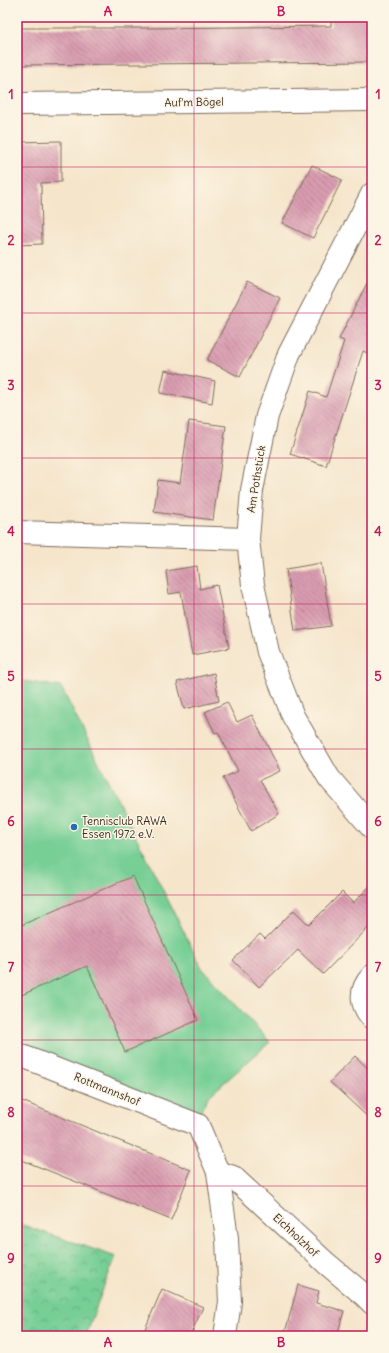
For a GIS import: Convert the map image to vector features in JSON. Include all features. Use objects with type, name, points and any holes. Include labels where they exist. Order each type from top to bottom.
[{"type":"street","name":"Auf'm Bögel","points":[[17,104],[372,100]]},
{"type":"street","name":"Am Pothstück","points":[[372,194],[289,354],[267,416],[252,490],[248,539],[253,585],[268,652],[293,716],[329,778],[372,828]]},
{"type":"street","points":[[17,532],[248,539]]},
{"type":"street","points":[[367,985],[364,1006],[372,1018]]},
{"type":"street","name":"Rottmannshof","points":[[17,1054],[198,1125],[218,1172]]},
{"type":"street","points":[[218,1172],[227,1239],[230,1302],[225,1336]]},
{"type":"street","name":"Eichholzhof","points":[[218,1172],[233,1177],[372,1303]]},
{"type":"green space","name":"Tennisclub RAWA Essen 1972 e.V.","points":[[17,680],[61,687],[202,968],[270,1042],[208,1097],[197,1118],[17,1049]]},
{"type":"green space","points":[[17,1223],[116,1257],[86,1336],[17,1336]]},
{"type":"building","points":[[331,18],[372,18],[372,62],[17,65],[17,28],[331,26]]},
{"type":"building","points":[[61,141],[61,182],[41,183],[42,244],[17,245],[17,142]]},
{"type":"building","points":[[312,165],[342,180],[313,238],[282,223]]},
{"type":"building","points":[[372,273],[372,355],[363,351],[326,466],[290,454],[310,391],[326,397],[344,341],[339,339]]},
{"type":"building","points":[[247,282],[280,298],[240,377],[207,360]]},
{"type":"building","points":[[165,370],[215,381],[212,403],[160,393]]},
{"type":"building","points":[[189,421],[226,426],[213,520],[154,512],[158,480],[180,483]]},
{"type":"building","points":[[321,563],[331,626],[295,631],[286,569]]},
{"type":"building","points":[[197,566],[200,589],[217,585],[229,648],[192,655],[181,592],[169,594],[166,571]]},
{"type":"building","points":[[214,673],[219,701],[184,709],[177,682]]},
{"type":"building","points":[[227,702],[237,722],[252,715],[280,771],[260,780],[279,814],[251,831],[223,778],[238,771],[218,732],[215,733],[205,712]]},
{"type":"building","points":[[133,876],[198,1020],[125,1052],[87,966],[17,997],[17,927]]},
{"type":"building","points":[[372,884],[372,924],[323,974],[298,950],[259,987],[233,960],[260,934],[265,939],[294,910],[309,925],[342,892],[353,903]]},
{"type":"building","points":[[355,1056],[372,1072],[372,1121],[330,1082]]},
{"type":"building","points":[[17,1099],[191,1170],[171,1220],[17,1158]]},
{"type":"building","points":[[298,1285],[319,1291],[316,1303],[344,1311],[337,1336],[284,1336]]},
{"type":"building","points":[[162,1289],[203,1307],[190,1336],[142,1336]]},
{"type":"place","name":"Tennisclub RAWA Essen 1972 e.V.","points":[[74,827]]}]
